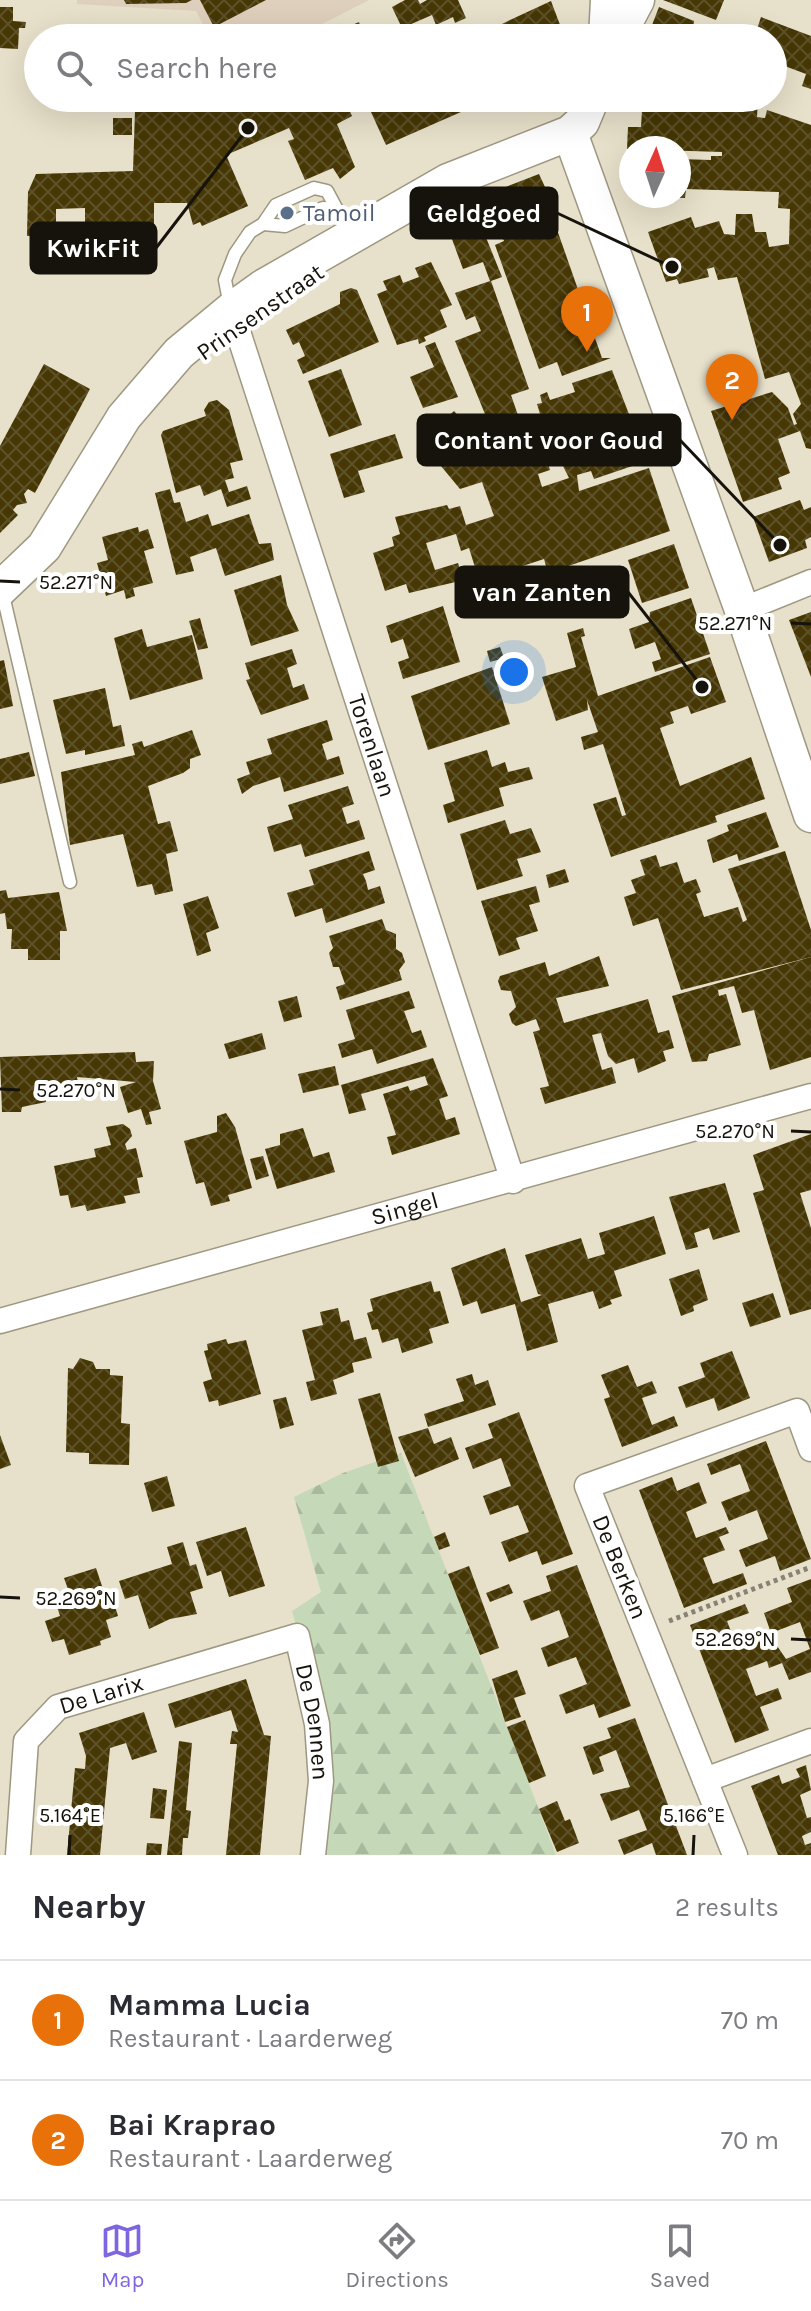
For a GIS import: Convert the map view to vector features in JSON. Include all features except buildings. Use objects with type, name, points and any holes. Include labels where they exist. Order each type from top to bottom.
[{"type":"street","points":[[607,24],[608,0]]},
{"type":"street","points":[[624,24],[637,0]]},
{"type":"street","points":[[586,112],[582,122],[570,133],[742,610],[811,815]]},
{"type":"street","name":"Prinsenstraat","points":[[1,588],[44,547],[124,417],[179,353],[231,310],[344,222],[570,133]]},
{"type":"street","name":"Torenlaan","points":[[231,310],[513,1181]]},
{"type":"street","points":[[742,610],[811,582]]},
{"type":"street","name":"Singel","points":[[0,1321],[811,1096]]},
{"type":"street","name":"De Berken","points":[[735,1855],[587,1486],[797,1411],[811,1449]]},
{"type":"street","name":"De Dennen","points":[[251,1648],[297,1636],[317,1724],[321,1781],[313,1855]]},
{"type":"street","name":"De Larix","points":[[18,1855],[26,1741],[58,1707],[251,1648]]},
{"type":"street","points":[[705,1780],[811,1741]]},
{"type":"lane","points":[[231,310],[225,280],[235,254],[250,232],[263,224],[276,205],[314,188],[327,191],[344,222]]},
{"type":"lane","points":[[263,224],[285,226],[323,208],[344,222]]},
{"type":"lane","name":"Prinsenstraat","points":[[1,588],[70,882]]},
{"type":"path","points":[[645,1630],[811,1567]]},
{"type":"shaded area","points":[[77,0],[369,0],[322,24],[203,24],[196,11],[77,4]]},
{"type":"green space","points":[[401,1453],[556,1855],[324,1855],[318,1703],[292,1611],[321,1592],[294,1497],[343,1473]]},
{"type":"place","name":"KwikFit","points":[[248,128]]},
{"type":"place","name":"Tamoil","points":[[287,213]]},
{"type":"place","name":"Geldgoed","points":[[672,267]]},
{"type":"place","name":"Mamma Lucia","points":[[587,352]]},
{"type":"place","name":"Bai Kraprao","points":[[732,420]]},
{"type":"place","name":"Contant voor Goud","points":[[780,545]]},
{"type":"place","name":"van Zanten","points":[[702,687]]}]
